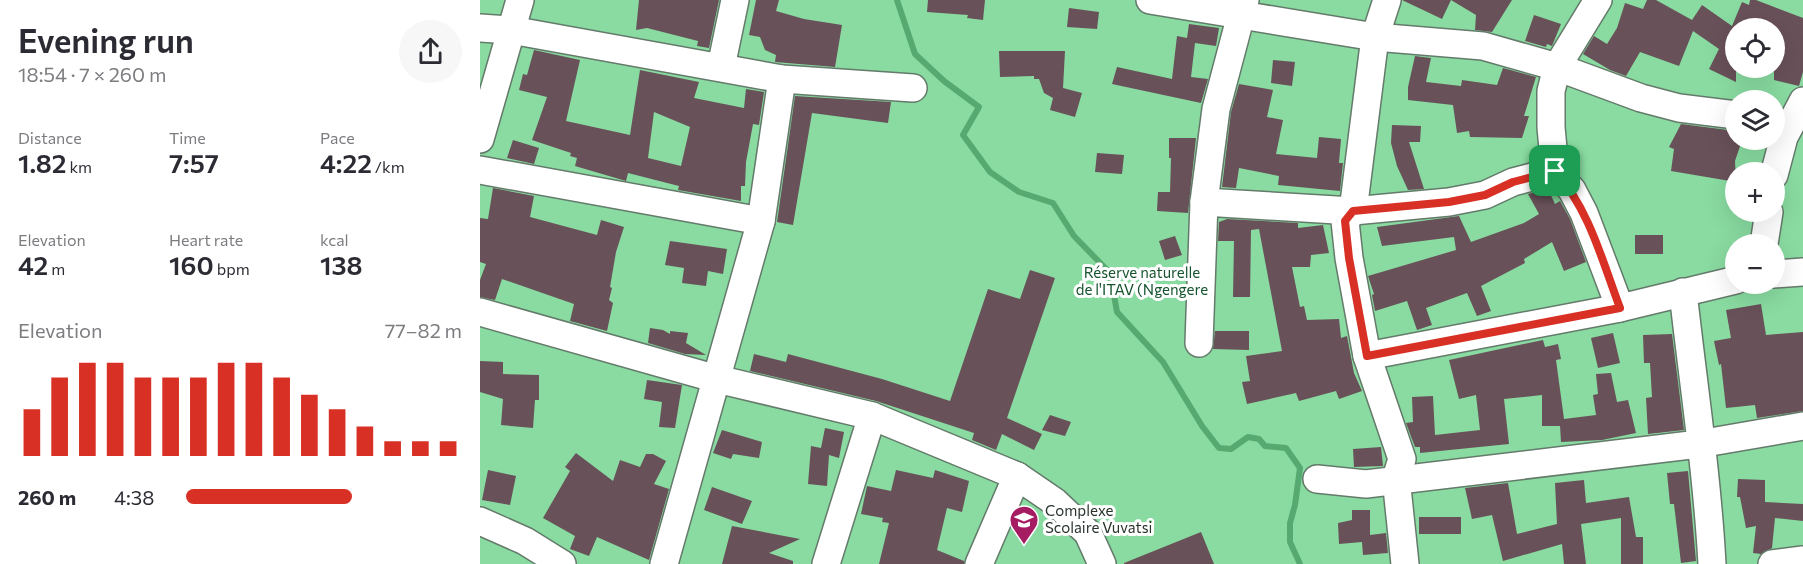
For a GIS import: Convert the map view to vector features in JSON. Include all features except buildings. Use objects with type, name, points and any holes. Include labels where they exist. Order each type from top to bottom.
[{"type":"street","points":[[480,139],[520,0]]},
{"type":"street","points":[[721,67],[735,0]]},
{"type":"street","points":[[1150,0],[1243,7],[1375,37],[1483,46],[1557,67],[1641,98],[1679,108],[1725,114]]},
{"type":"street","points":[[1387,0],[1375,37],[1353,211],[1345,221],[1349,258],[1367,356],[1402,459],[1396,478],[1405,564]]},
{"type":"street","points":[[1598,0],[1557,67],[1551,91],[1551,127],[1555,171],[1572,190],[1584,213],[1620,308]]},
{"type":"street","points":[[1200,343],[1204,202],[1216,109],[1243,7]]},
{"type":"street","points":[[480,28],[512,30],[782,79],[913,88]]},
{"type":"street","points":[[664,564],[761,221],[782,79]]},
{"type":"street","points":[[1778,162],[1793,117]]},
{"type":"street","points":[[480,170],[761,221]]},
{"type":"street","points":[[1204,202],[1353,211],[1458,201],[1485,195],[1513,182],[1555,171]]},
{"type":"street","points":[[1785,273],[1803,272]]},
{"type":"street","points":[[1367,356],[1620,308],[1725,282]]},
{"type":"street","points":[[1683,292],[1699,444],[1708,501],[1712,564]]},
{"type":"street","points":[[480,312],[717,379],[872,416],[1017,476],[1055,502],[1088,533],[1102,564]]},
{"type":"street","points":[[826,564],[872,416]]},
{"type":"street","points":[[1317,479],[1366,484],[1396,478],[1699,444],[1803,426]]},
{"type":"street","points":[[979,564],[1017,476]]},
{"type":"street","points":[[480,521],[521,553],[562,564]]},
{"type":"street","points":[[1772,564],[1803,560]]},
{"type":"green space","name":"Réserve naturelle de l'ITAV (Ngengere","points":[[480,0],[1803,0],[1803,564],[480,564]]},
{"type":"waterway","points":[[897,0],[915,54],[944,81],[979,107],[963,135],[990,172],[1019,192],[1053,203],[1074,236],[1110,273],[1117,312],[1163,362],[1202,426],[1219,448],[1231,449],[1248,437],[1259,439],[1265,446],[1286,448],[1300,468],[1290,523],[1290,542],[1300,564]]},
{"type":"place","name":"Complexe Scolaire Vuvatsi","points":[[1024,546]]},
{"type":"route","points":[[1555,171],[1572,190],[1584,213],[1620,308],[1367,356],[1349,258],[1345,221],[1353,211],[1449,202],[1485,195],[1513,182],[1555,171]]}]
